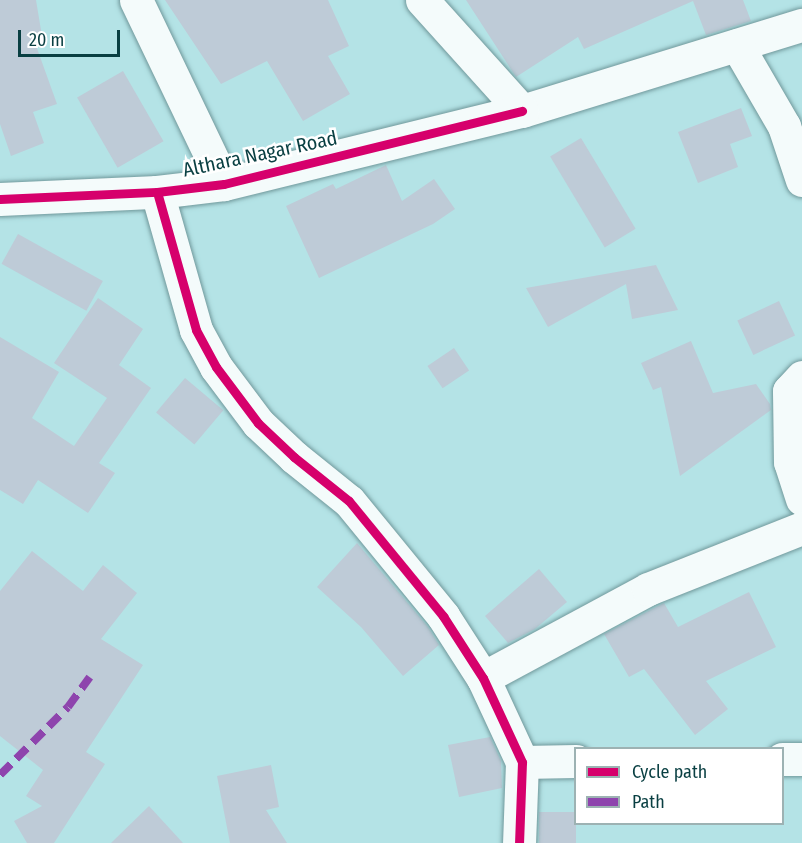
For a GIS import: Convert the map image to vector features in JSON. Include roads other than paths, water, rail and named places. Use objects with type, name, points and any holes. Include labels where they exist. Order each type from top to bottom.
[{"type":"street","points":[[136,0],[224,184]]},
{"type":"street","points":[[422,0],[522,111]]},
{"type":"street","name":"Althara Nagar Road","points":[[0,199],[157,192],[224,184],[522,111],[802,25]]},
{"type":"street","points":[[737,45],[784,126],[802,180]]},
{"type":"street","points":[[157,192],[196,330],[216,367],[258,423],[294,458],[349,501],[443,616],[483,678],[522,762],[519,843]]},
{"type":"street","points":[[802,377],[789,391],[790,462],[802,499]]},
{"type":"street","points":[[483,678],[648,589],[802,528]]},
{"type":"street","points":[[784,759],[802,759]]},
{"type":"street","points":[[522,762],[574,761]]}]
